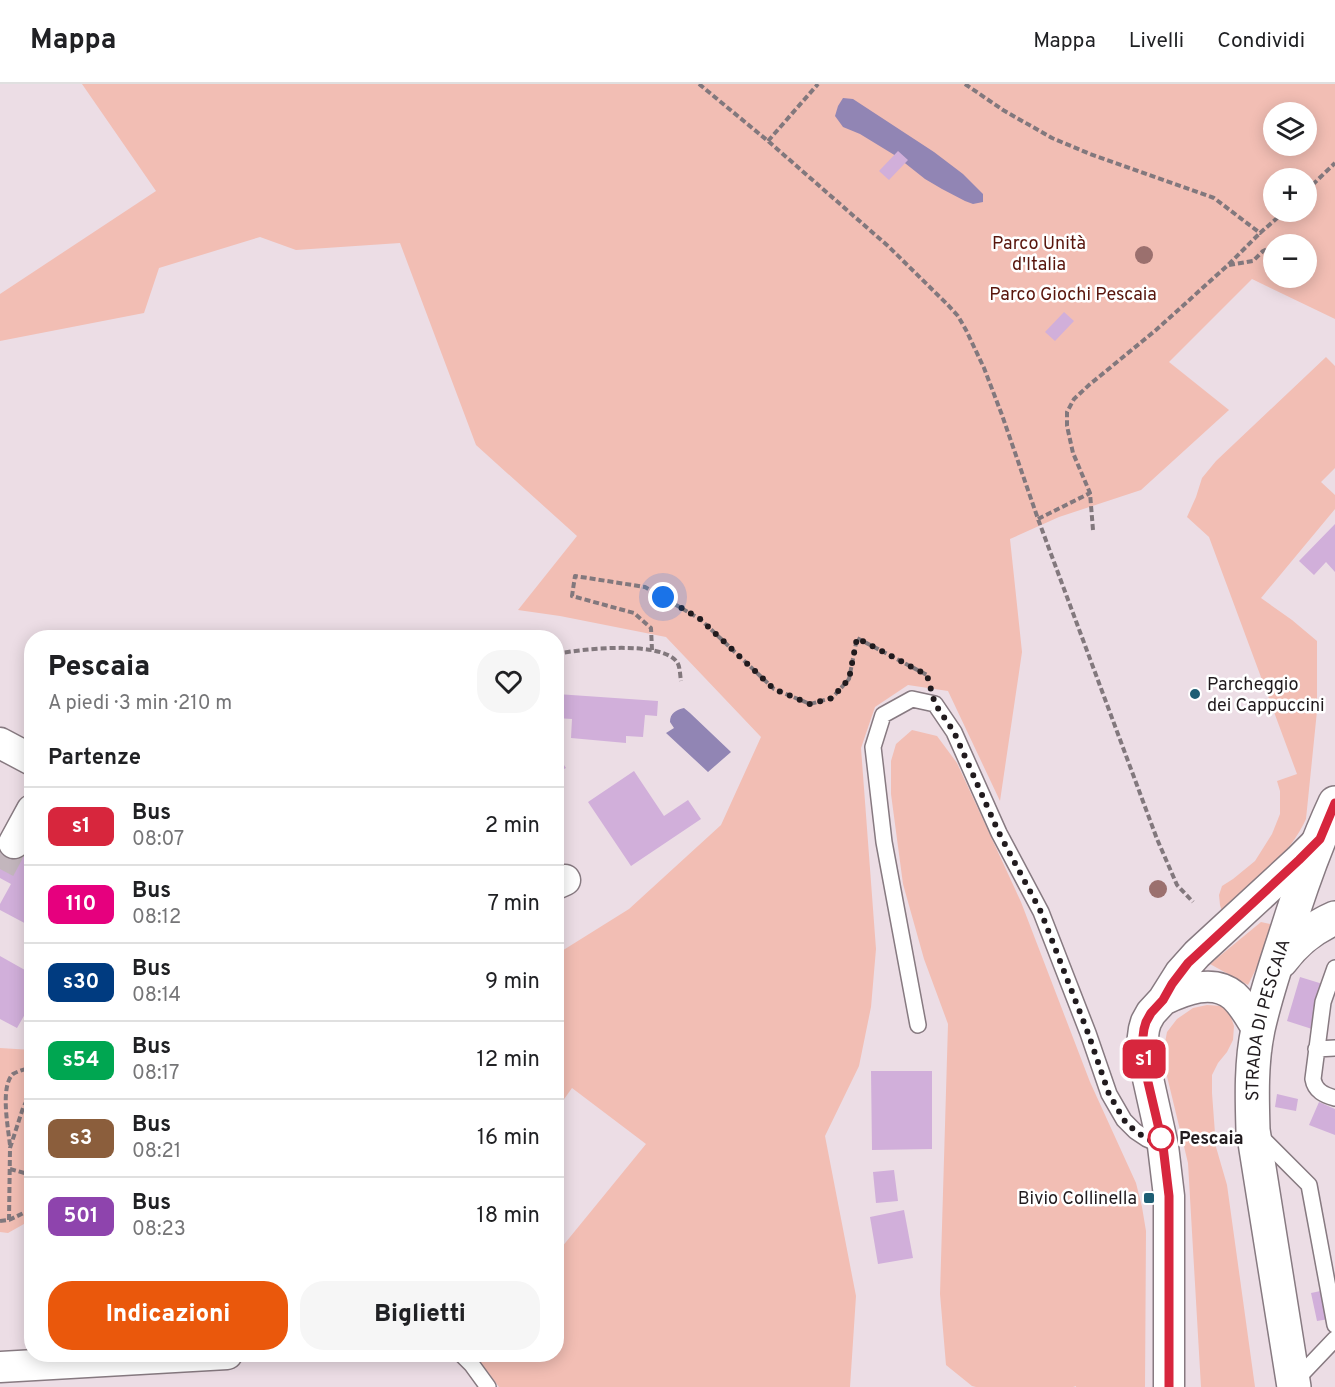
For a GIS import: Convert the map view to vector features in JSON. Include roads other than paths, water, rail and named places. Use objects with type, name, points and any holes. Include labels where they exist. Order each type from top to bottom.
[{"type":"main road","name":"STRADA DI PESCAIA","points":[[1293,1385],[1253,1130],[1253,1082],[1258,1030],[1274,972],[1295,905],[1335,803]]},
{"type":"main road","points":[[1295,905],[1335,902]]},
{"type":"main road","points":[[1274,972],[1295,944],[1311,931],[1335,918]]},
{"type":"street","points":[[0,743],[24,756]]},
{"type":"street","points":[[14,843],[24,825]]},
{"type":"street","points":[[1169,1387],[1169,1196],[1163,1146],[1144,1065],[1142,1044],[1146,1022],[1180,973],[1197,954],[1320,839]]},
{"type":"street","points":[[1231,923],[1295,905]]},
{"type":"street","points":[[1163,1000],[1191,988],[1220,989],[1234,996],[1258,1030]]},
{"type":"street","points":[[0,1366],[76,1362]]},
{"type":"lane","points":[[918,1025],[884,842],[873,747],[883,715],[912,699],[935,704],[954,732],[999,833],[1041,912],[1109,1094],[1124,1120],[1135,1131],[1163,1146]]},
{"type":"lane","points":[[1335,968],[1329,1008],[1318,1032],[1313,1072],[1314,1085],[1323,1093],[1335,1098]]},
{"type":"lane","points":[[1318,1032],[1335,1030]]},
{"type":"lane","points":[[1316,1049],[1335,1048]]},
{"type":"lane","points":[[1253,1130],[1309,1185],[1335,1325]]},
{"type":"lane","points":[[1293,1385],[1335,1339]]},
{"type":"lane","points":[[469,1362],[488,1387]]},
{"type":"tunnel","points":[[0,869],[14,843]]},
{"type":"place","name":"Parcheggio dei Cappuccini","points":[[1195,694]]},
{"type":"place","name":"Pescaia","points":[[1161,1138]]},
{"type":"place","name":"Bivio Collinella","points":[[1149,1198]]},
{"type":"park label","name":"Parco Unità d'Italia","points":[[1039,253]]},
{"type":"park label","name":"Parco Giochi Pescaia","points":[[1073,294]]}]
